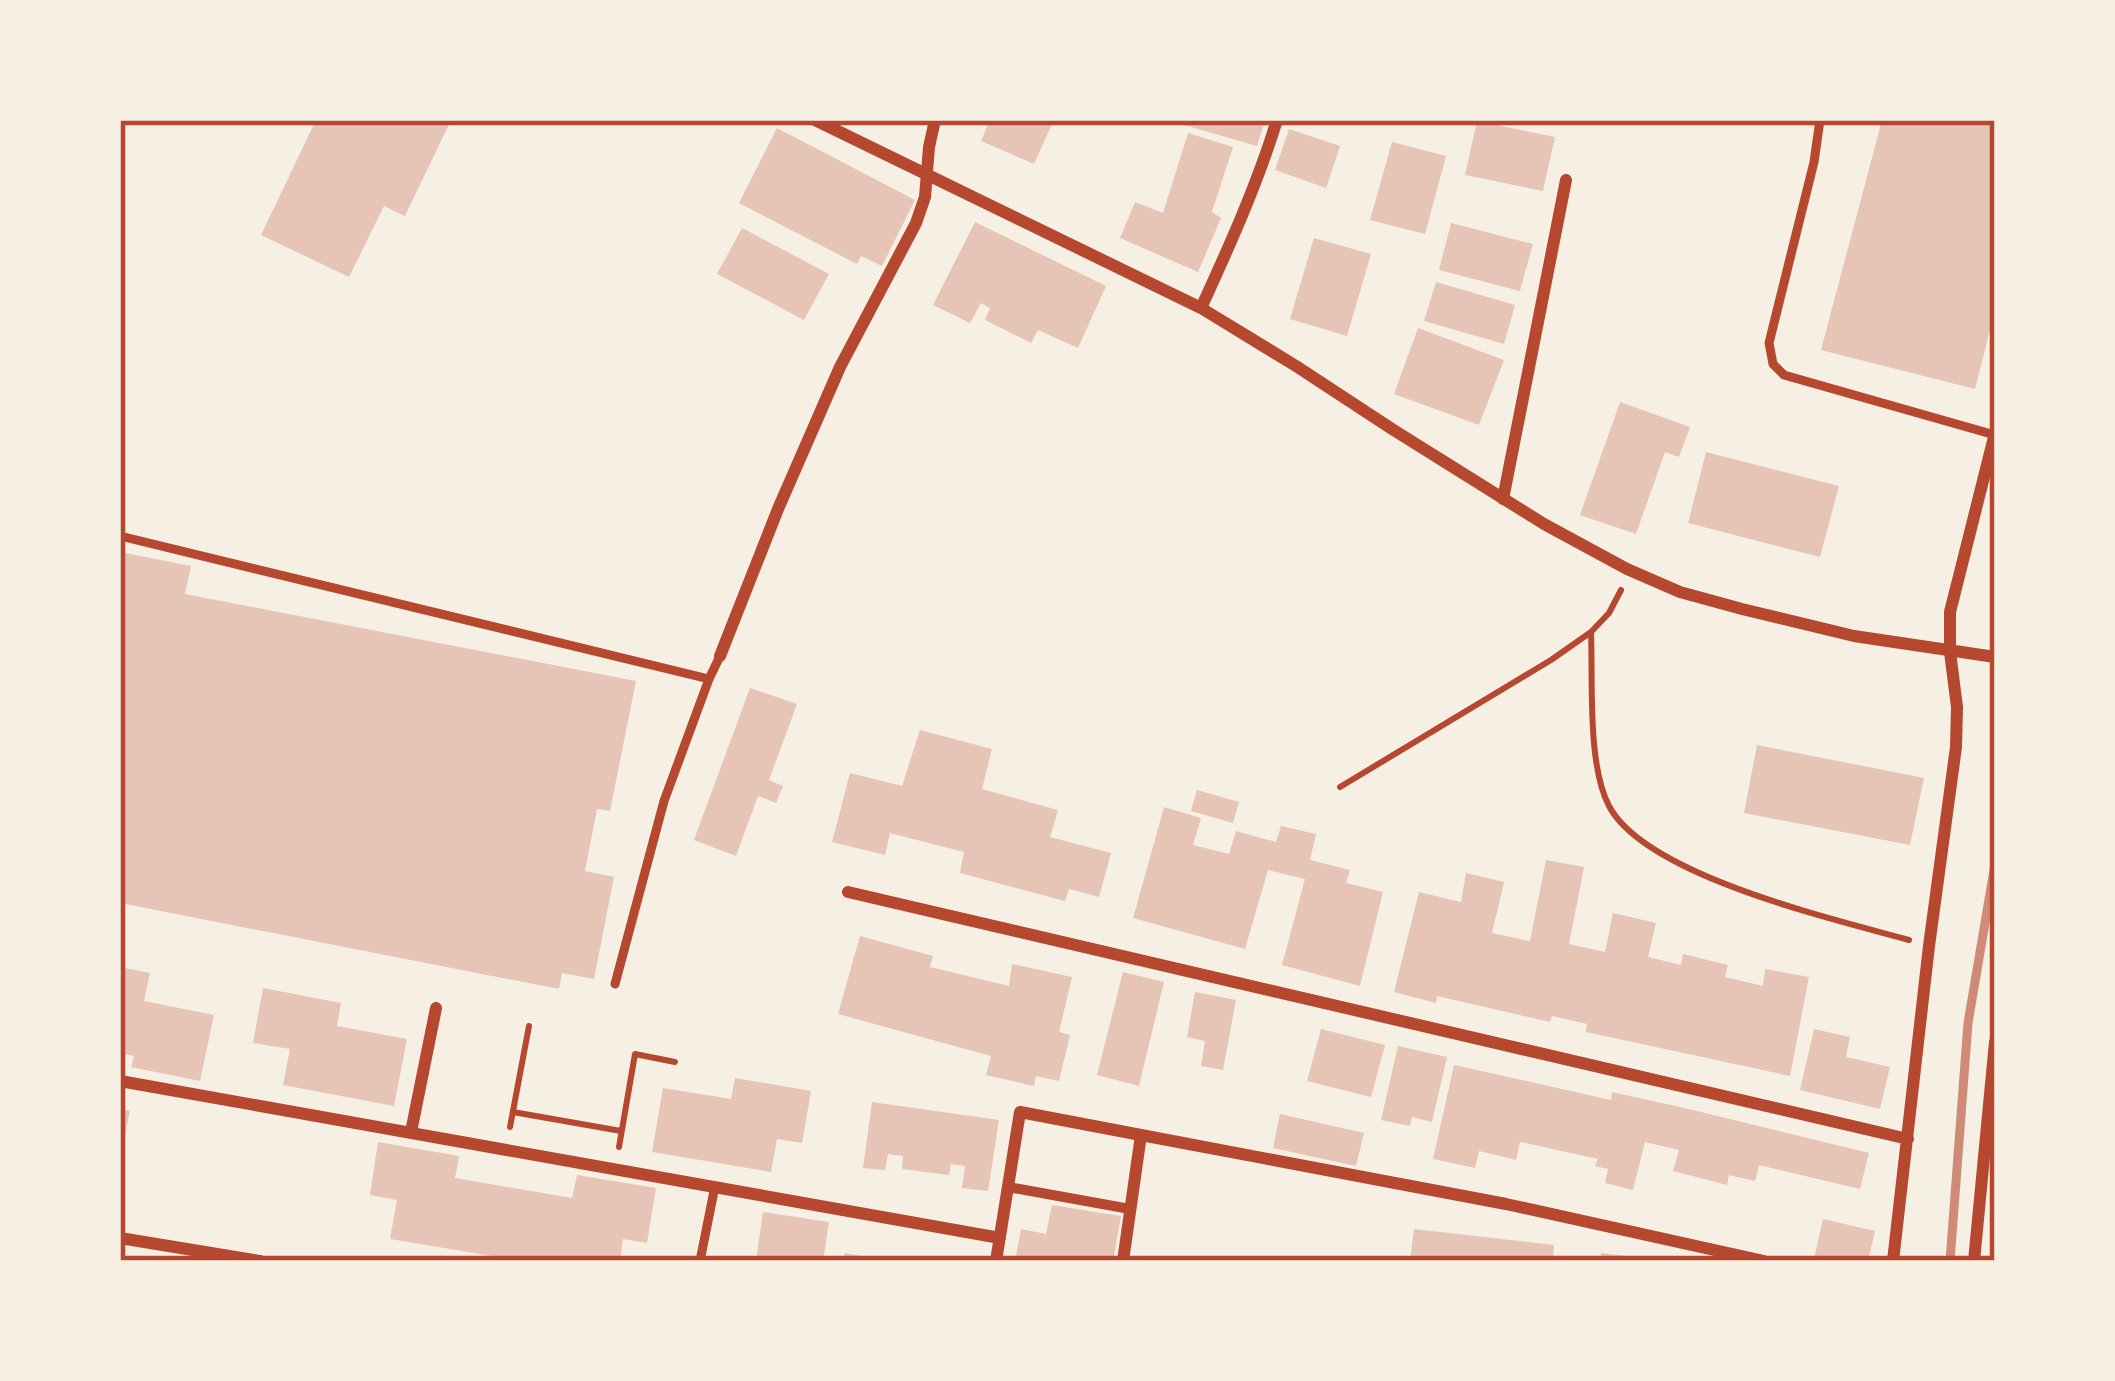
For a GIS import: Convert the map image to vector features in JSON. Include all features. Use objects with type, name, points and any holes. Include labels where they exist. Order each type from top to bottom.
[{"type":"street","points":[[815,120],[1201,308],[1503,499],[1627,569],[1680,592],[1854,636],[1995,657]]},
{"type":"street","points":[[720,656],[840,367],[916,223],[925,197],[935,120]]},
{"type":"street","points":[[1201,308],[1234,237],[1277,120]]},
{"type":"street","points":[[1503,499],[1566,180]]},
{"type":"street","points":[[1893,1261],[1956,746],[1957,707],[1948,634],[1952,595],[1995,434]]},
{"type":"street","points":[[848,892],[1907,1139]]},
{"type":"street","points":[[411,1132],[436,1008]]},
{"type":"street","points":[[1974,1261],[1995,1042]]},
{"type":"street","points":[[120,1081],[1000,1238]]},
{"type":"street","points":[[996,1261],[1020,1112],[1506,1204],[1764,1261]]},
{"type":"street","points":[[1123,1261],[1142,1135]]},
{"type":"street","points":[[1008,1187],[1130,1209]]},
{"type":"street","points":[[120,1238],[260,1261]]},
{"type":"lane","points":[[1820,120],[1769,343],[1773,364],[1784,375],[1995,434]]},
{"type":"lane","points":[[120,536],[709,679]]},
{"type":"lane","points":[[615,984],[664,801],[720,656]]},
{"type":"lane","points":[[700,1261],[715,1186]]},
{"type":"path","points":[[1340,787],[1591,632],[1609,613],[1627,569]]},
{"type":"path","points":[[1591,632],[1596,764],[1609,806],[1640,842],[1697,873],[1798,909],[1929,946]]},
{"type":"path","points":[[506,1149],[529,1026]]},
{"type":"path","points":[[615,1168],[634,1054],[675,1062]]},
{"type":"path","points":[[513,1112],[621,1130]]},
{"type":"building","points":[[316,120],[451,120],[405,216],[384,206],[349,277],[261,235]]},
{"type":"building","points":[[990,120],[1054,120],[1034,164],[981,141]]},
{"type":"building","points":[[1185,120],[1265,120],[1257,146],[1184,125]]},
{"type":"building","points":[[1882,120],[1995,120],[1995,310],[1975,389],[1821,350]]},
{"type":"building","points":[[1477,121],[1555,137],[1543,191],[1465,175]]},
{"type":"building","points":[[777,128],[915,200],[882,266],[861,256],[857,264],[739,203]]},
{"type":"building","points":[[1289,129],[1340,146],[1326,188],[1275,170]]},
{"type":"building","points":[[1188,133],[1233,147],[1212,212],[1221,218],[1198,272],[1120,238],[1135,202],[1163,213]]},
{"type":"building","points":[[1392,142],[1446,156],[1425,234],[1370,220]]},
{"type":"building","points":[[975,222],[1106,286],[1078,348],[1038,330],[1031,343],[985,320],[990,308],[981,303],[970,323],[933,305]]},
{"type":"building","points":[[1451,223],[1533,244],[1520,291],[1439,270]]},
{"type":"building","points":[[742,228],[829,274],[804,320],[717,274]]},
{"type":"building","points":[[1314,238],[1371,254],[1347,336],[1290,319]]},
{"type":"building","points":[[1436,282],[1515,305],[1504,344],[1424,321]]},
{"type":"building","points":[[1418,328],[1504,360],[1479,425],[1394,394]]},
{"type":"building","points":[[1620,402],[1690,427],[1679,457],[1665,452],[1636,534],[1580,515]]},
{"type":"building","points":[[1706,452],[1839,486],[1820,557],[1688,523]]},
{"type":"building","points":[[120,552],[191,566],[185,594],[636,681],[610,811],[597,809],[585,871],[614,877],[594,979],[562,973],[559,989],[120,903]]},
{"type":"building","points":[[750,688],[797,704],[769,780],[783,786],[776,803],[758,796],[736,856],[694,840]]},
{"type":"building","points":[[920,730],[992,749],[982,789],[1058,810],[1050,837],[1111,853],[1099,897],[1069,889],[1065,901],[960,873],[964,852],[890,833],[885,855],[832,842],[850,773],[902,786]]},
{"type":"building","points":[[1757,745],[1924,778],[1910,845],[1744,813]]},
{"type":"building","points":[[1197,790],[1239,802],[1233,823],[1191,811]]},
{"type":"building","points":[[1164,807],[1201,818],[1193,845],[1229,854],[1236,831],[1276,842],[1281,826],[1316,834],[1310,860],[1350,870],[1346,883],[1383,892],[1360,986],[1282,965],[1305,879],[1268,870],[1245,949],[1133,918]]},
{"type":"building","points":[[1546,860],[1584,867],[1569,944],[1605,952],[1613,913],[1656,923],[1648,957],[1681,965],[1683,954],[1728,965],[1725,977],[1763,986],[1765,969],[1809,977],[1790,1076],[1586,1032],[1587,1024],[1552,1016],[1550,1022],[1437,996],[1436,1003],[1394,992],[1419,892],[1461,902],[1466,873],[1504,882],[1492,933],[1530,941]]},
{"type":"building","points":[[860,936],[933,956],[930,967],[1009,986],[1012,964],[1072,977],[1059,1032],[1070,1035],[1059,1081],[1036,1076],[1034,1086],[986,1075],[991,1056],[838,1014]]},
{"type":"building","points":[[120,967],[150,973],[144,1001],[214,1015],[200,1081],[131,1067],[134,1056],[120,1053]]},
{"type":"building","points":[[1123,972],[1164,982],[1139,1086],[1097,1075]]},
{"type":"building","points":[[263,988],[341,1003],[337,1026],[407,1039],[394,1106],[283,1085],[290,1049],[253,1043]]},
{"type":"building","points":[[1195,992],[1236,1000],[1223,1070],[1201,1066],[1205,1041],[1187,1037]]},
{"type":"building","points":[[1321,1029],[1385,1045],[1371,1097],[1307,1081]]},
{"type":"building","points":[[1814,1029],[1850,1037],[1846,1057],[1890,1067],[1880,1109],[1800,1090]]},
{"type":"building","points":[[1398,1046],[1447,1057],[1432,1122],[1412,1117],[1410,1126],[1381,1120]]},
{"type":"building","points":[[1454,1065],[1611,1100],[1612,1092],[1869,1153],[1860,1189],[1759,1165],[1755,1181],[1729,1175],[1727,1185],[1673,1171],[1679,1150],[1645,1142],[1633,1190],[1605,1183],[1608,1169],[1595,1166],[1598,1159],[1520,1142],[1516,1160],[1479,1151],[1475,1168],[1433,1159]]},
{"type":"building","points":[[735,1078],[811,1091],[802,1143],[777,1139],[771,1172],[652,1152],[663,1088],[731,1099]]},
{"type":"building","points":[[872,1102],[999,1120],[988,1191],[962,1188],[965,1166],[951,1164],[949,1175],[902,1169],[903,1156],[888,1154],[885,1170],[863,1168]]},
{"type":"building","points":[[120,1109],[130,1111],[122,1148],[120,1148]]},
{"type":"building","points":[[1280,1114],[1364,1133],[1356,1166],[1273,1148]]},
{"type":"building","points":[[378,1142],[459,1156],[455,1178],[572,1198],[577,1175],[656,1188],[647,1243],[623,1239],[620,1261],[522,1261],[390,1239],[397,1200],[370,1195]]},
{"type":"building","points":[[1052,1205],[1121,1216],[1113,1261],[1015,1261],[1021,1229],[1046,1234]]},
{"type":"building","points":[[763,1212],[829,1222],[823,1261],[756,1261]]},
{"type":"building","points":[[1823,1219],[1875,1231],[1868,1261],[1814,1259]]},
{"type":"building","points":[[1414,1229],[1554,1245],[1553,1261],[1410,1261]]},
{"type":"building","points":[[845,1253],[878,1259],[878,1261],[843,1261]]},
{"type":"building","points":[[1601,1253],[1643,1258],[1643,1261],[1600,1261]]},
{"type":"railway","points":[[1950,1261],[1968,1023],[1995,864]]}]
